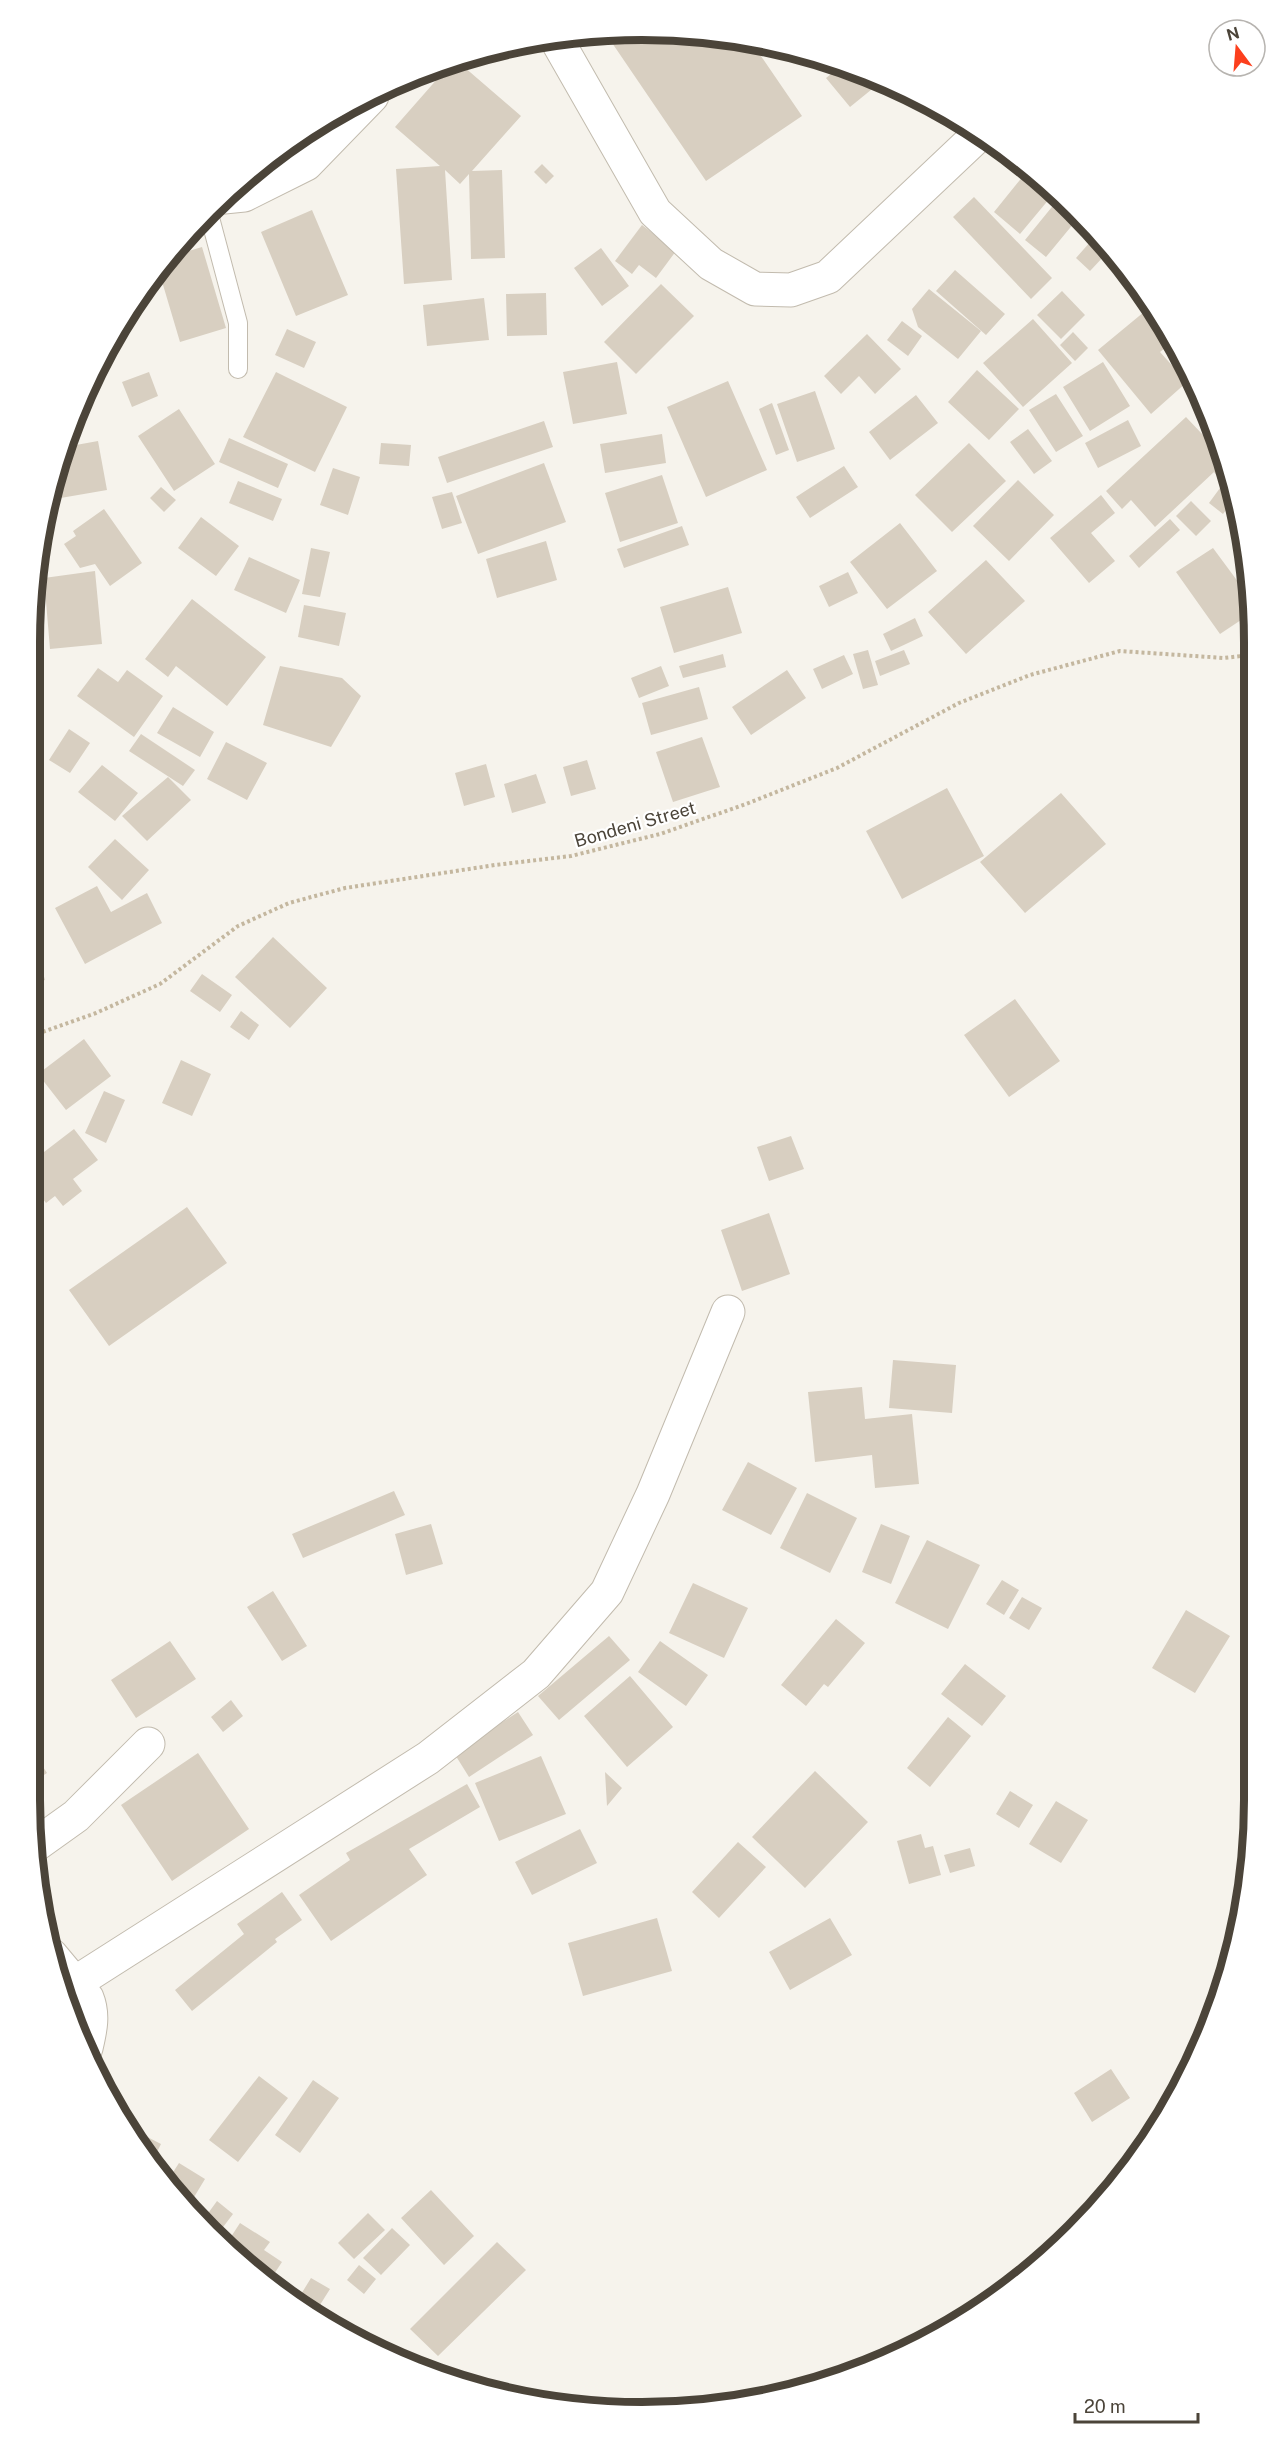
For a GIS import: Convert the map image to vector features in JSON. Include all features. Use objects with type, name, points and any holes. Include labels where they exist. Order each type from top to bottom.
[{"type":"street","points":[[560,47],[655,212],[711,264],[755,290],[791,290],[828,277],[974,140]]},
{"type":"street","points":[[240,195],[306,164],[354,115]]},
{"type":"street","points":[[75,1983],[428,1758],[536,1674],[607,1592],[653,1494],[728,1312]]},
{"type":"street","points":[[42,1839],[76,1816],[148,1744]]},
{"type":"street","points":[[66,1972],[87,1998],[90,2006],[88,2036]]},
{"type":"lane","points":[[211,223],[238,323],[238,369]]},
{"type":"path","name":"Bondeni Street","points":[[40,1034],[96,1013],[160,984],[238,926],[289,903],[345,888],[571,856],[660,834],[746,804],[837,768],[980,694],[1030,675],[1120,651],[1224,658],[1244,656]]},
{"type":"building","points":[[611,42],[682,42],[758,52],[802,116],[706,181]]},
{"type":"building","points":[[465,67],[521,116],[472,171],[502,170],[505,258],[471,259],[469,174],[460,184],[445,170],[452,280],[404,284],[396,169],[440,166],[395,127],[441,75]]},
{"type":"building","points":[[834,71],[875,87],[850,107],[826,78]]},
{"type":"building","points":[[542,164],[554,176],[546,184],[534,172]]},
{"type":"building","points":[[1023,176],[1049,199],[1020,234],[994,212]]},
{"type":"building","points":[[974,197],[1052,278],[1031,299],[953,217]]},
{"type":"building","points":[[1054,204],[1074,223],[1046,257],[1025,240]]},
{"type":"building","points":[[312,210],[348,295],[296,316],[261,232]]},
{"type":"building","points":[[642,225],[676,251],[656,278],[639,265],[632,274],[615,261]]},
{"type":"building","points":[[1091,241],[1104,256],[1090,271],[1076,258]]},
{"type":"building","points":[[202,247],[226,328],[180,342],[162,281],[185,252]]},
{"type":"building","points":[[601,248],[629,286],[602,306],[574,268]]},
{"type":"building","points":[[955,270],[1005,314],[986,335],[936,291]]},
{"type":"building","points":[[661,284],[694,316],[636,374],[604,342]]},
{"type":"building","points":[[929,289],[981,331],[958,359],[918,327],[912,309]]},
{"type":"building","points":[[1062,291],[1085,315],[1061,339],[1037,315]]},
{"type":"building","points":[[546,293],[547,335],[507,336],[506,294]]},
{"type":"building","points":[[484,298],[489,340],[427,346],[423,305]]},
{"type":"building","points":[[1145,311],[1166,347],[1160,352],[1185,383],[1151,414],[1098,350]]},
{"type":"building","points":[[1033,319],[1072,363],[1023,407],[983,363]]},
{"type":"building","points":[[902,321],[922,336],[908,356],[887,340]]},
{"type":"building","points":[[287,329],[316,342],[304,368],[275,355]]},
{"type":"building","points":[[1073,332],[1088,348],[1075,361],[1060,345]]},
{"type":"building","points":[[867,334],[901,369],[875,394],[859,376],[841,394],[824,376]]},
{"type":"building","points":[[617,362],[627,414],[573,424],[563,372]]},
{"type":"building","points":[[1103,362],[1130,406],[1090,431],[1063,387]]},
{"type":"building","points":[[977,370],[1019,409],[989,440],[948,402]]},
{"type":"building","points":[[149,372],[158,396],[132,407],[122,382]]},
{"type":"building","points":[[276,372],[347,407],[315,472],[243,437]]},
{"type":"building","points":[[728,381],[767,470],[706,497],[667,407]]},
{"type":"building","points":[[815,391],[835,449],[797,462],[777,404]]},
{"type":"building","points":[[1056,394],[1083,436],[1056,452],[1029,410]]},
{"type":"building","points":[[916,395],[938,423],[890,460],[869,432]]},
{"type":"building","points":[[772,403],[789,450],[776,455],[759,409]]},
{"type":"building","points":[[179,409],[215,464],[174,491],[138,436]]},
{"type":"building","points":[[1186,417],[1211,443],[1221,477],[1219,479],[1214,472],[1155,527],[1131,500],[1122,509],[1106,491]]},
{"type":"building","points":[[1128,420],[1141,446],[1098,468],[1085,443]]},
{"type":"building","points":[[544,421],[553,447],[447,483],[438,457]]},
{"type":"building","points":[[1028,429],[1052,461],[1034,474],[1010,442]]},
{"type":"building","points":[[662,434],[666,463],[605,473],[600,444]]},
{"type":"building","points":[[229,438],[288,464],[278,488],[219,462]]},
{"type":"building","points":[[98,441],[107,490],[58,498],[73,445]]},
{"type":"building","points":[[381,443],[411,445],[409,466],[379,464]]},
{"type":"building","points":[[969,443],[1006,481],[952,532],[915,495]]},
{"type":"building","points":[[544,463],[566,522],[478,554],[456,496]]},
{"type":"building","points":[[844,466],[858,487],[810,518],[796,497]]},
{"type":"building","points":[[333,468],[360,477],[348,515],[320,505]]},
{"type":"building","points":[[662,475],[678,523],[620,542],[605,493]]},
{"type":"building","points":[[1018,480],[1054,515],[1009,561],[973,526]]},
{"type":"building","points":[[238,481],[282,499],[273,521],[229,503]]},
{"type":"building","points":[[161,487],[176,500],[164,512],[150,498]]},
{"type":"building","points":[[1220,488],[1226,494],[1229,507],[1223,514],[1209,503]]},
{"type":"building","points":[[452,492],[462,523],[442,529],[432,497]]},
{"type":"building","points":[[1101,495],[1115,513],[1091,533],[1115,561],[1089,583],[1050,538]]},
{"type":"building","points":[[1191,501],[1211,521],[1196,536],[1176,516]]},
{"type":"building","points":[[104,509],[142,563],[110,586],[95,564],[80,568],[64,544],[76,536],[73,531]]},
{"type":"building","points":[[201,517],[239,546],[216,576],[178,548]]},
{"type":"building","points":[[1170,519],[1180,530],[1139,568],[1129,556]]},
{"type":"building","points":[[900,523],[937,571],[887,609],[850,562]]},
{"type":"building","points":[[682,526],[689,545],[624,568],[617,549]]},
{"type":"building","points":[[546,541],[557,580],[497,598],[486,559]]},
{"type":"building","points":[[311,548],[330,552],[320,597],[302,594]]},
{"type":"building","points":[[1213,548],[1241,586],[1243,618],[1220,634],[1176,572]]},
{"type":"building","points":[[249,557],[300,580],[286,613],[234,590]]},
{"type":"building","points":[[986,560],[1025,601],[966,654],[928,612]]},
{"type":"building","points":[[95,571],[102,644],[50,649],[45,578]]},
{"type":"building","points":[[848,572],[858,593],[829,607],[819,586]]},
{"type":"building","points":[[728,587],[742,633],[674,653],[660,607]]},
{"type":"building","points":[[192,599],[266,657],[227,706],[176,666],[168,677],[145,659]]},
{"type":"building","points":[[304,605],[346,613],[339,646],[298,637]]},
{"type":"building","points":[[915,618],[923,636],[891,651],[883,634]]},
{"type":"building","points":[[868,650],[878,685],[863,689],[853,654]]},
{"type":"building","points":[[904,650],[910,664],[880,676],[875,661]]},
{"type":"building","points":[[723,654],[726,667],[683,678],[679,666]]},
{"type":"building","points":[[844,655],[853,674],[822,689],[813,669]]},
{"type":"building","points":[[280,666],[342,678],[361,696],[331,747],[263,725]]},
{"type":"building","points":[[661,666],[669,686],[639,698],[631,678]]},
{"type":"building","points":[[98,668],[118,682],[127,670],[163,696],[134,737],[77,696]]},
{"type":"building","points":[[787,670],[806,698],[751,735],[732,707]]},
{"type":"building","points":[[699,687],[708,719],[651,735],[642,703]]},
{"type":"building","points":[[173,707],[214,732],[200,757],[157,733]]},
{"type":"building","points":[[69,729],[90,743],[70,773],[49,760]]},
{"type":"building","points":[[141,734],[195,770],[183,786],[129,751]]},
{"type":"building","points":[[702,737],[720,787],[673,802],[656,752]]},
{"type":"building","points":[[226,742],[267,763],[247,800],[207,779]]},
{"type":"building","points":[[587,760],[596,789],[571,796],[563,767]]},
{"type":"building","points":[[486,764],[495,797],[464,806],[455,773]]},
{"type":"building","points":[[102,765],[138,793],[115,821],[78,792]]},
{"type":"building","points":[[536,774],[546,803],[512,813],[504,784]]},
{"type":"building","points":[[168,777],[191,800],[147,841],[122,816]]},
{"type":"building","points":[[947,788],[984,856],[902,899],[866,831]]},
{"type":"building","points":[[1061,793],[1106,844],[1025,913],[980,862]]},
{"type":"building","points":[[115,839],[149,870],[122,900],[88,867]]},
{"type":"building","points":[[97,886],[111,912],[147,893],[162,923],[85,964],[55,908]]},
{"type":"building","points":[[273,937],[327,988],[290,1028],[235,977]]},
{"type":"building","points":[[40,963],[45,980],[40,981]]},
{"type":"building","points":[[202,974],[232,995],[220,1012],[190,991]]},
{"type":"building","points":[[1015,999],[1060,1061],[1009,1097],[964,1035]]},
{"type":"building","points":[[241,1011],[259,1025],[249,1040],[230,1027]]},
{"type":"building","points":[[84,1039],[111,1076],[66,1110],[40,1077],[40,1072]]},
{"type":"building","points":[[181,1060],[211,1074],[192,1116],[162,1103]]},
{"type":"building","points":[[104,1091],[125,1100],[106,1143],[85,1133]]},
{"type":"building","points":[[74,1129],[98,1160],[73,1179],[82,1191],[63,1206],[55,1196],[46,1203],[40,1195],[40,1155]]},
{"type":"building","points":[[791,1136],[804,1169],[769,1181],[757,1147]]},
{"type":"building","points":[[187,1207],[227,1263],[109,1346],[69,1290]]},
{"type":"building","points":[[769,1213],[790,1274],[742,1291],[721,1230]]},
{"type":"building","points":[[893,1360],[956,1365],[952,1413],[889,1408]]},
{"type":"building","points":[[862,1387],[865,1419],[912,1414],[919,1484],[875,1488],[872,1455],[815,1462],[808,1392]]},
{"type":"building","points":[[748,1462],[797,1488],[771,1535],[722,1510]]},
{"type":"building","points":[[394,1491],[405,1515],[303,1558],[292,1534]]},
{"type":"building","points":[[807,1493],[857,1518],[830,1573],[780,1548]]},
{"type":"building","points":[[431,1524],[443,1564],[406,1575],[395,1534]]},
{"type":"building","points":[[881,1524],[910,1536],[891,1584],[862,1572]]},
{"type":"building","points":[[927,1540],[980,1565],[948,1629],[895,1603]]},
{"type":"building","points":[[1002,1580],[1019,1590],[1004,1615],[986,1604]]},
{"type":"building","points":[[693,1583],[748,1608],[724,1658],[669,1633]]},
{"type":"building","points":[[273,1591],[307,1646],[282,1661],[247,1607]]},
{"type":"building","points":[[1022,1597],[1042,1608],[1029,1630],[1009,1618]]},
{"type":"building","points":[[1186,1610],[1230,1636],[1195,1693],[1152,1668]]},
{"type":"building","points":[[836,1619],[865,1643],[828,1687],[824,1684],[806,1706],[781,1685]]},
{"type":"building","points":[[609,1636],[630,1660],[559,1720],[538,1696]]},
{"type":"building","points":[[170,1641],[196,1679],[136,1718],[111,1680]]},
{"type":"building","points":[[660,1641],[708,1675],[686,1706],[638,1672]]},
{"type":"building","points":[[965,1664],[1006,1696],[982,1726],[941,1694]]},
{"type":"building","points":[[630,1676],[673,1727],[627,1767],[584,1716]]},
{"type":"building","points":[[231,1700],[243,1716],[223,1732],[211,1717]]},
{"type":"building","points":[[518,1712],[533,1735],[469,1777],[454,1753]]},
{"type":"building","points":[[948,1717],[971,1736],[930,1787],[907,1768]]},
{"type":"building","points":[[198,1753],[249,1829],[172,1881],[121,1805]]},
{"type":"building","points":[[541,1756],[566,1814],[499,1841],[475,1783]]},
{"type":"building","points":[[40,1762],[47,1773],[40,1778]]},
{"type":"building","points":[[815,1771],[868,1822],[805,1888],[752,1837]]},
{"type":"building","points":[[605,1772],[622,1788],[607,1806]]},
{"type":"building","points":[[467,1784],[480,1807],[409,1849],[427,1875],[331,1941],[299,1895],[350,1860],[346,1853]]},
{"type":"building","points":[[1010,1791],[1033,1805],[1019,1828],[996,1814]]},
{"type":"building","points":[[1056,1801],[1088,1820],[1061,1863],[1029,1844]]},
{"type":"building","points":[[580,1829],[597,1863],[532,1895],[515,1862]]},
{"type":"building","points":[[921,1834],[925,1848],[933,1846],[941,1875],[909,1884],[897,1841]]},
{"type":"building","points":[[738,1842],[766,1867],[719,1918],[692,1892]]},
{"type":"building","points":[[970,1848],[975,1866],[950,1873],[944,1855]]},
{"type":"building","points":[[282,1892],[302,1920],[275,1939],[277,1942],[192,2011],[175,1990],[244,1934],[237,1924]]},
{"type":"building","points":[[657,1918],[672,1971],[583,1996],[568,1943]]},
{"type":"building","points":[[830,1918],[852,1955],[790,1990],[769,1952]]},
{"type":"building","points":[[1111,2069],[1130,2098],[1092,2122],[1074,2093]]},
{"type":"building","points":[[259,2076],[288,2098],[238,2162],[209,2140]]},
{"type":"building","points":[[313,2080],[339,2098],[300,2153],[275,2135]]},
{"type":"building","points":[[141,2134],[161,2144],[156,2154]]},
{"type":"building","points":[[179,2163],[205,2179],[192,2200],[171,2175]]},
{"type":"building","points":[[431,2190],[474,2236],[444,2265],[401,2218]]},
{"type":"building","points":[[217,2201],[233,2214],[221,2230],[201,2208],[202,2207],[209,2212]]},
{"type":"building","points":[[368,2213],[385,2230],[354,2259],[338,2243]]},
{"type":"building","points":[[240,2223],[270,2242],[264,2250],[282,2262],[273,2276],[230,2238]]},
{"type":"building","points":[[392,2228],[410,2245],[381,2275],[363,2258]]},
{"type":"building","points":[[497,2242],[526,2270],[438,2356],[410,2329]]},
{"type":"building","points":[[359,2265],[376,2279],[364,2294],[347,2280]]},
{"type":"building","points":[[311,2278],[330,2289],[318,2308],[300,2295]]}]
